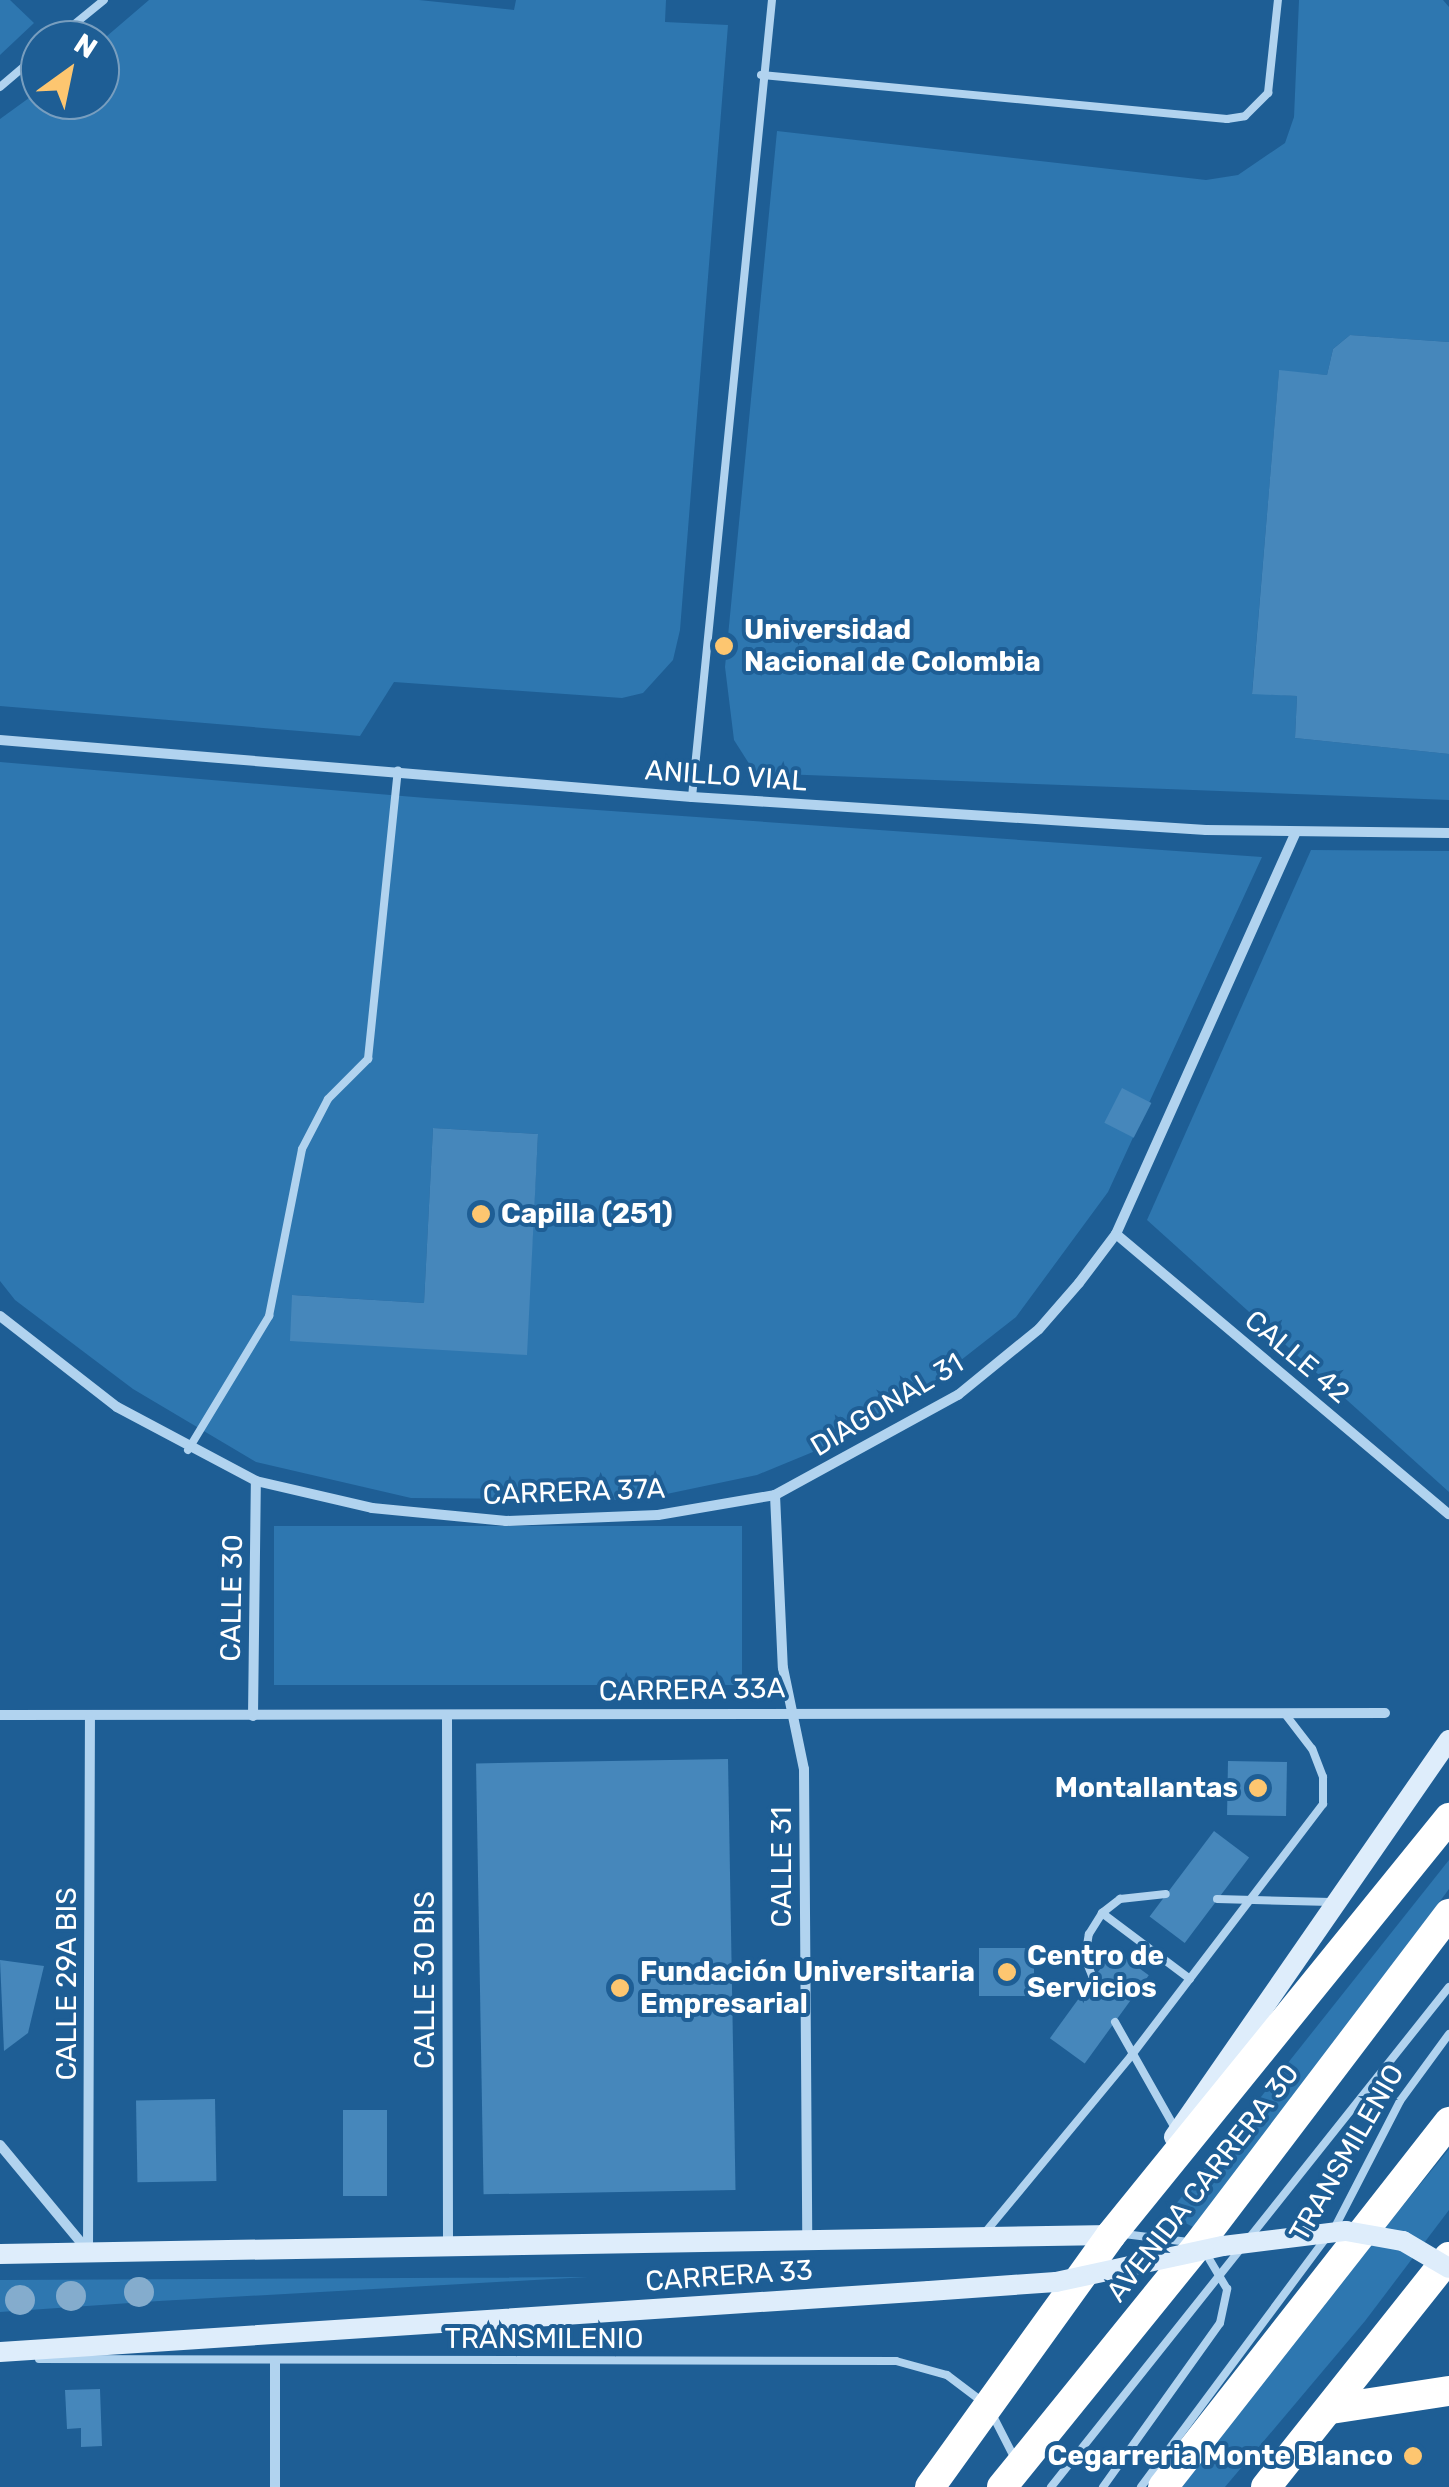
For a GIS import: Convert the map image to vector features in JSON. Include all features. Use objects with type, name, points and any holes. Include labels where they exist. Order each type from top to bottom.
[{"type":"highway","name":"AVENIDA CARRERA 30","points":[[930,2487],[1112,2235],[1449,1818]]},
{"type":"highway","name":"AVENIDA CARRERA 30","points":[[1013,2481],[1449,1914]]},
{"type":"highway","points":[[1163,2487],[1449,2122]]},
{"type":"highway","points":[[1266,2487],[1449,2257]]},
{"type":"highway","points":[[1331,2409],[1449,2391]]},
{"type":"main road","name":"AVENIDA CARRERA 30","points":[[1112,2235],[1331,1902],[1449,1740]]},
{"type":"main road","name":"CARRERA 33","points":[[0,2355],[1056,2282],[1222,2246],[1346,2230],[1403,2242],[1449,2268]]},
{"type":"main road","name":"CARRERA 33","points":[[0,2254],[1112,2235]]},
{"type":"street","name":"ANILLO VIAL","points":[[0,740],[692,797],[1295,834],[1449,833]]},
{"type":"street","name":"DIAGONAL 31","points":[[775,1496],[958,1395],[1039,1330],[1116,1234],[1295,834]]},
{"type":"street","name":"CALLE 42","points":[[1116,1234],[1449,1514]]},
{"type":"street","name":"CARRERA 37A","points":[[0,1316],[118,1407],[188,1450],[256,1482],[372,1508],[506,1521],[658,1514],[775,1496]]},
{"type":"street","name":"CALLE 30","points":[[253,1716],[256,1482]]},
{"type":"street","name":"CALLE 31","points":[[775,1496],[783,1668],[804,1768],[807,2241]]},
{"type":"street","name":"CARRERA 33A","points":[[0,1715],[1384,1713]]},
{"type":"street","name":"CALLE 30 BIS","points":[[447,1715],[448,2244]]},
{"type":"street","name":"CALLE 29A BIS","points":[[88,2252],[90,1716]]},
{"type":"street","points":[[0,2145],[88,2252]]},
{"type":"street","points":[[275,2363],[275,2487]]},
{"type":"lane","points":[[80,20],[104,0]]},
{"type":"lane","points":[[692,797],[760,74],[772,0]]},
{"type":"lane","points":[[760,74],[1227,119],[1245,116],[1268,93],[1278,0]]},
{"type":"lane","points":[[0,87],[20,70]]},
{"type":"lane","points":[[188,1450],[269,1316],[302,1149],[328,1099],[368,1059],[398,771]]},
{"type":"lane","points":[[981,2238],[1132,2056],[1322,1804],[1323,1777],[1312,1749],[1285,1714]]},
{"type":"lane","points":[[1093,1978],[1085,1958],[1089,1934],[1102,1914],[1120,1899],[1166,1894]]},
{"type":"lane","points":[[1217,1899],[1331,1902]]},
{"type":"lane","points":[[1102,1914],[1190,1979]]},
{"type":"lane","name":"TRANSMILENIO","points":[[1051,2487],[1449,1987]]},
{"type":"lane","points":[[1114,2022],[1178,2132]]},
{"type":"lane","name":"TRANSMILENIO","points":[[1141,2487],[1343,2216],[1400,2101],[1449,2034]]},
{"type":"lane","points":[[1102,2487],[1220,2323],[1227,2302],[1221,2273],[1197,2246],[1169,2236],[1112,2235]]},
{"type":"lane","name":"TRANSMILENIO","points":[[0,2355],[275,2363],[896,2361],[947,2375],[990,2408],[1013,2481]]},
{"type":"shaded area","points":[[0,0],[10,0],[31,20],[20,20],[20,36],[0,55]]},
{"type":"shaded area","points":[[149,0],[419,0],[514,10],[516,0],[666,0],[665,22],[728,25],[680,630],[673,660],[643,693],[622,698],[394,682],[360,736],[0,706],[0,119],[20,104],[20,120],[120,120],[120,25]]},
{"type":"shaded area","points":[[1299,0],[1443,0],[1449,7],[1449,342],[1350,335],[1333,349],[1327,375],[1279,371],[1252,693],[1297,696],[1295,738],[1449,754],[1449,800],[755,773],[734,740],[725,667],[777,131],[1206,180],[1238,175],[1285,143],[1294,117]]},
{"type":"shaded area","points":[[0,762],[426,798],[1262,857],[1108,1192],[1016,1317],[919,1393],[825,1447],[757,1475],[638,1500],[411,1498],[256,1462],[133,1389],[15,1300],[0,1281]],"holes":[[[433,1128],[538,1134],[526,1354],[293,1295],[424,1303]]]},
{"type":"shaded area","points":[[1311,850],[1449,851],[1449,1492],[1147,1220]]},
{"type":"shaded area","points":[[274,1526],[742,1526],[742,1685],[274,1685]]},
{"type":"shaded area","points":[[1449,1860],[1449,1889],[1197,2229],[1168,2214]]},
{"type":"shaded area","points":[[1449,2149],[1449,2210],[1365,2321],[1225,2487],[1182,2487],[1257,2384]]},
{"type":"shaded area","points":[[588,2277],[159,2301],[0,2312],[0,2280]]},
{"type":"building","points":[[1350,335],[1449,342],[1449,754],[1295,738],[1297,696],[1252,694],[1279,370],[1327,375],[1333,349]]},
{"type":"building","points":[[1122,1088],[1151,1103],[1134,1138],[1104,1123]]},
{"type":"building","name":"Capilla (251)","points":[[433,1128],[538,1134],[527,1355],[290,1341],[292,1295],[424,1303]]},
{"type":"building","name":"Fundación Universitaria Empresarial","points":[[728,1759],[736,2190],[484,2194],[476,1763]]},
{"type":"building","name":"Montallantas","points":[[1228,1761],[1287,1762],[1286,1816],[1227,1815]]},
{"type":"building","points":[[1214,1831],[1249,1857],[1185,1943],[1150,1916]]},
{"type":"building","name":"Centro de Servicios","points":[[979,1948],[1034,1948],[1034,1996],[979,1996]]},
{"type":"building","points":[[1114,1950],[1149,1975],[1085,2063],[1050,2038]]},
{"type":"building","points":[[0,1960],[44,1966],[28,2033],[4,2051]]},
{"type":"building","points":[[215,2099],[216,2181],[137,2182],[136,2100]]},
{"type":"building","points":[[343,2110],[387,2110],[387,2196],[343,2196]]},
{"type":"building","points":[[100,2389],[102,2446],[81,2447],[81,2428],[67,2429],[65,2390]]},
{"type":"place","name":"Universidad Nacional de Colombia","points":[[724,646]]},
{"type":"place","name":"Capilla (251)","points":[[481,1214]]},
{"type":"place","name":"Montallantas","points":[[1258,1788]]},
{"type":"place","name":"Centro de Servicios","points":[[1007,1972]]},
{"type":"place","name":"Fundación Universitaria Empresarial","points":[[620,1988]]},
{"type":"place","name":"Cegarreria Monte Blanco","points":[[1413,2456]]}]
